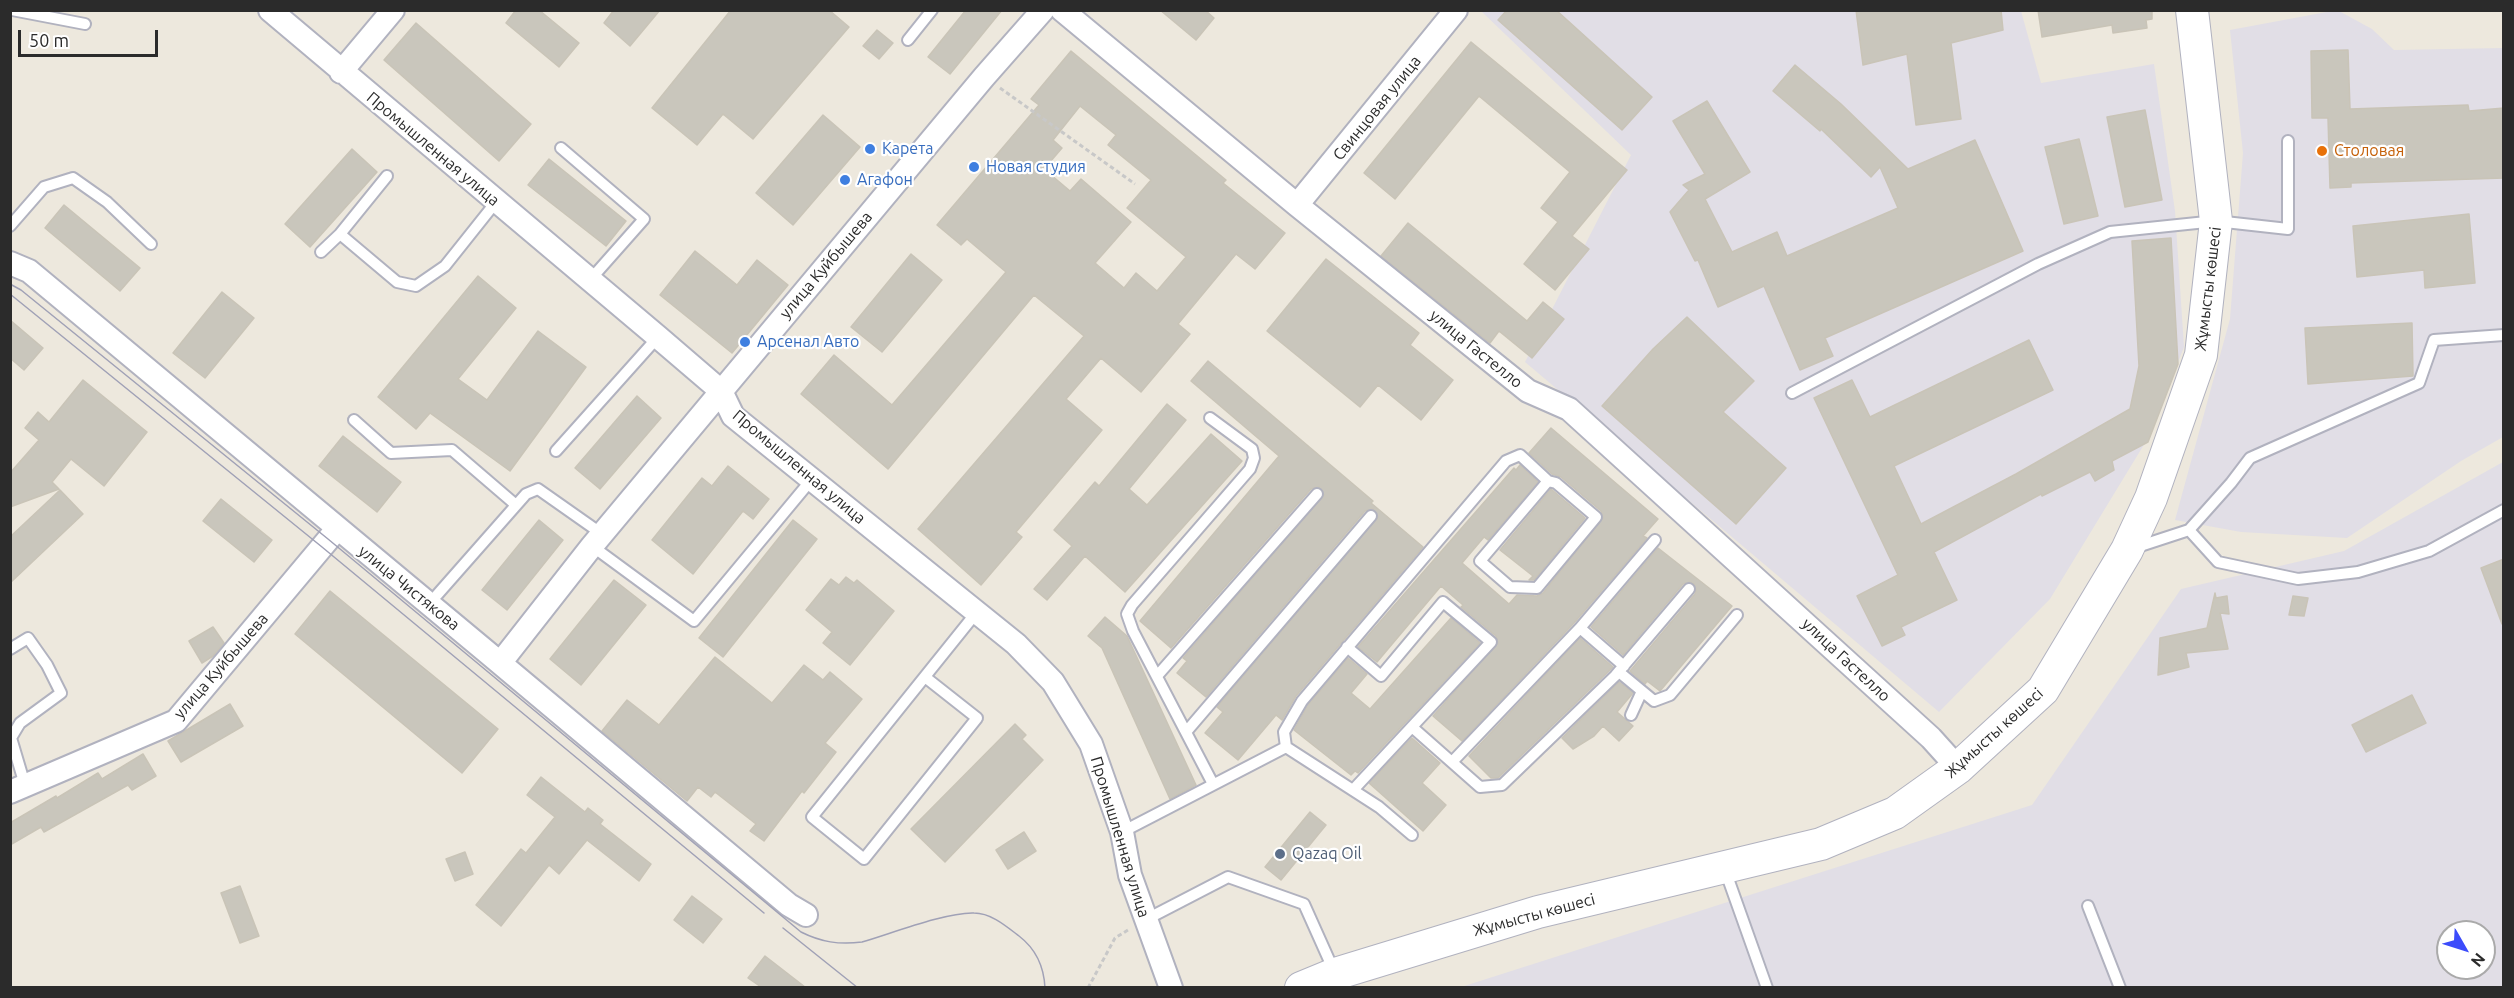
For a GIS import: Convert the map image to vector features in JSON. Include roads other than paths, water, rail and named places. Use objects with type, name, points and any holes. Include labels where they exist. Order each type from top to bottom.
[{"type":"main road","name":"Жұмысты көшесі","points":[[1301,987],[1335,974],[1538,912],[1821,844],[1895,813],[1958,768],[2043,690],[2127,550],[2151,498],[2201,355],[2216,221],[2192,10]]},
{"type":"street","name":"Промышленная улица","points":[[270,10],[720,391],[733,416],[1016,644],[1053,682],[1091,744],[1122,832],[1130,875],[1171,987]]},
{"type":"street","points":[[341,72],[393,10]]},
{"type":"street","name":"улица Куйбышева","points":[[501,662],[597,540],[720,391],[1042,10]]},
{"type":"street","name":"улица Гастелло","points":[[1062,10],[1297,205],[1528,391],[1569,409],[1931,738],[1958,768]]},
{"type":"street","name":"Свинцовая улица","points":[[1297,205],[1456,10]]},
{"type":"street","name":"улица Чистякова","points":[[10,263],[29,271],[337,529],[501,662],[789,905],[806,915]]},
{"type":"street","name":"улица Куйбышева","points":[[18,788],[176,721],[337,529]]},
{"type":"lane","points":[[12,10],[85,24]]},
{"type":"lane","points":[[908,40],[932,10]]},
{"type":"lane","points":[[1792,393],[2038,264],[2110,232],[2216,221],[2288,229],[2288,141]]},
{"type":"lane","points":[[561,148],[644,219],[590,280]]},
{"type":"lane","points":[[321,252],[340,234],[387,176]]},
{"type":"lane","points":[[10,225],[44,187],[73,178],[107,202],[151,244]]},
{"type":"lane","points":[[340,234],[397,282],[416,286],[445,266],[496,202]]},
{"type":"lane","points":[[2127,550],[2189,530],[2232,483],[2250,458],[2419,383],[2434,340],[2504,335]]},
{"type":"lane","points":[[556,451],[658,337]]},
{"type":"lane","points":[[1210,418],[1252,449],[1254,458],[1250,469],[1132,604],[1127,614],[1133,631],[1213,784]]},
{"type":"lane","points":[[354,420],[391,453],[452,450],[516,505]]},
{"type":"lane","points":[[1412,835],[1379,807],[1286,747],[1284,732],[1302,701],[1347,647],[1506,461],[1520,455],[1548,481],[1556,483],[1596,517],[1537,588],[1510,587],[1480,561],[1548,481]]},
{"type":"lane","points":[[437,595],[526,494],[538,489],[694,621],[812,480]]},
{"type":"lane","points":[[1157,676],[1317,494]]},
{"type":"lane","points":[[2189,530],[2218,562],[2298,579],[2358,572],[2429,551],[2504,510]]},
{"type":"lane","points":[[1186,732],[1371,516]]},
{"type":"lane","points":[[1452,762],[1580,628],[1655,540]]},
{"type":"lane","points":[[1412,727],[1480,787],[1502,785],[1621,669],[1689,589]]},
{"type":"lane","points":[[1347,647],[1381,676],[1443,602],[1491,642],[1353,790]]},
{"type":"lane","points":[[925,677],[977,718],[864,858],[812,817],[925,677],[976,614]]},
{"type":"lane","points":[[1580,628],[1654,701],[1670,695],[1737,615]]},
{"type":"lane","points":[[10,649],[28,638],[47,665],[61,693],[20,723],[11,738],[18,788]]},
{"type":"lane","points":[[1631,715],[1642,691]]},
{"type":"lane","points":[[1122,832],[1286,747]]},
{"type":"lane","points":[[1724,867],[1767,987]]},
{"type":"lane","points":[[1145,920],[1228,877],[1304,904],[1335,974]]},
{"type":"lane","points":[[2088,906],[2120,987]]},
{"type":"tram line","points":[[10,284],[21,290],[328,539],[801,932],[830,942],[862,942],[949,916],[980,914],[1004,924],[1030,947],[1041,965],[1045,988]]},
{"type":"tram line","points":[[10,294],[322,547],[764,913]]},
{"type":"tram line","points":[[783,928],[858,988]]},
{"type":"place","name":"Карета","points":[[870,149]]},
{"type":"place","name":"Столовая","points":[[2322,151]]},
{"type":"place","name":"Новая студия","points":[[974,167]]},
{"type":"place","name":"Агафон","points":[[845,180]]},
{"type":"place","name":"Арсенал Авто","points":[[745,342]]},
{"type":"place","name":"Qazaq Oil","points":[[1280,854]]}]
